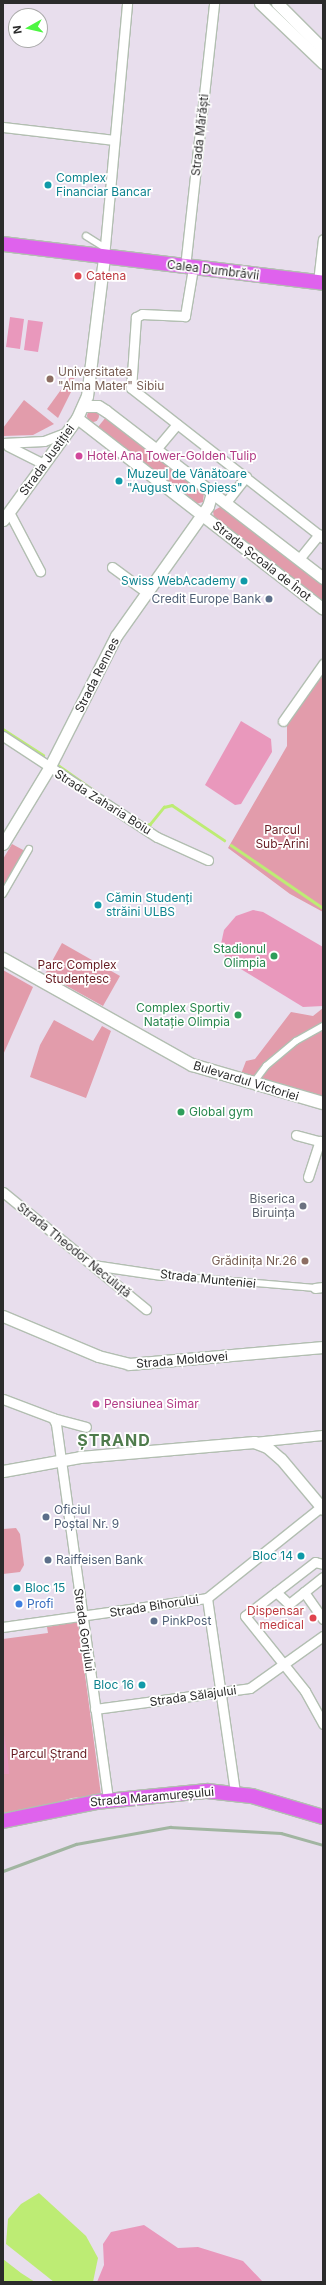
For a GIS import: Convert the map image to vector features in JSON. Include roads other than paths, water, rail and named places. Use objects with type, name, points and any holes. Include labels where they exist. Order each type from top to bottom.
[{"type":"main road","name":"Calea Dumbrăvii","points":[[3,244],[104,252],[189,267],[321,283]]},
{"type":"main road","name":"Bulevardul Victoriei","points":[[3,959],[192,1065],[323,1104]]},
{"type":"main road","name":"Strada Maramureșului","points":[[3,1821],[108,1800],[190,1792],[235,1792],[323,1817]]},
{"type":"street","points":[[104,252],[127,3]]},
{"type":"street","name":"Strada Mărăști","points":[[177,424],[131,388],[136,317],[142,314],[173,318],[188,313],[189,267],[214,3]]},
{"type":"street","points":[[260,3],[323,64]]},
{"type":"street","points":[[277,3],[323,49]]},
{"type":"street","points":[[3,127],[114,140]]},
{"type":"street","points":[[86,236],[104,252]]},
{"type":"street","points":[[321,283],[323,239]]},
{"type":"street","name":"Strada Justiției","points":[[6,516],[68,432],[83,406],[92,377],[104,252]]},
{"type":"street","name":"Strada Școala de Înot","points":[[83,406],[101,407],[213,490],[323,578]]},
{"type":"street","name":"Strada Școala de Înot","points":[[77,418],[323,609]]},
{"type":"street","points":[[157,448],[177,424],[246,477],[321,536],[299,559]]},
{"type":"street","points":[[3,443],[44,441],[68,432],[92,430]]},
{"type":"street","points":[[3,443],[44,464]]},
{"type":"street","points":[[227,501],[246,477]]},
{"type":"street","name":"Strada Școala de Înot","points":[[202,514],[210,503],[213,490]]},
{"type":"street","name":"Strada Rennes","points":[[3,844],[49,768],[116,636],[202,514]]},
{"type":"street","points":[[6,516],[40,571]]},
{"type":"street","points":[[112,567],[146,592]]},
{"type":"street","points":[[284,721],[323,664]]},
{"type":"street","name":"Strada Zaharia Boiu","points":[[3,736],[49,768],[157,837],[208,860]]},
{"type":"street","points":[[3,894],[29,849]]},
{"type":"street","points":[[257,1078],[266,1066],[296,1041],[323,1026]]},
{"type":"street","points":[[296,1135],[321,1141],[308,1177]]},
{"type":"street","name":"Strada Theodor Neculuță","points":[[3,1192],[146,1309]]},
{"type":"street","name":"Strada Munteniei","points":[[93,1265],[161,1275],[319,1287]]},
{"type":"street","name":"Strada Moldovei","points":[[3,1316],[98,1356],[129,1364],[323,1347]]},
{"type":"street","points":[[3,1399],[53,1418],[86,1427]]},
{"type":"street","name":"Strada Gorjului","points":[[53,1418],[61,1460],[108,1800]]},
{"type":"street","points":[[3,1471],[61,1460],[323,1435]]},
{"type":"street","points":[[254,1442],[267,1446],[322,1508]]},
{"type":"street","name":"Strada Bihorului","points":[[3,1627],[207,1598],[322,1508]]},
{"type":"street","points":[[323,1564],[315,1562],[245,1616],[286,1665],[323,1724]]},
{"type":"street","points":[[276,1592],[287,1604],[323,1577]]},
{"type":"street","points":[[304,1592],[323,1619]]},
{"type":"street","points":[[207,1598],[235,1792]]},
{"type":"street","name":"Strada Sălajului","points":[[95,1709],[222,1694],[250,1688],[286,1665],[323,1636]]},
{"type":"waterway","points":[[3,729],[43,755]]},
{"type":"waterway","points":[[58,765],[95,791]]},
{"type":"waterway","points":[[145,825],[150,824],[164,807],[172,805],[224,840]]},
{"type":"waterway","points":[[231,845],[323,908]]},
{"type":"railway","points":[[3,1871],[76,1844],[170,1827],[281,1833],[323,1845]]},
{"type":"place","name":"Complex Financiar Bancar","points":[[48,185]]},
{"type":"place","name":"Catena","points":[[78,276]]},
{"type":"place","name":"Universitatea \"Alma Mater\" Sibiu","points":[[50,379]]},
{"type":"place","name":"Hotel Ana Tower-Golden Tulip","points":[[79,456]]},
{"type":"place","name":"Muzeul de Vânătoare \"August von Spiess\"","points":[[119,481]]},
{"type":"place","name":"Swiss WebAcademy","points":[[244,581]]},
{"type":"place","name":"Credit Europe Bank","points":[[269,599]]},
{"type":"place","name":"Cămin Studenți străini ULBS","points":[[98,905]]},
{"type":"place","name":"Stadionul Olimpia","points":[[274,956]]},
{"type":"place","name":"Complex Sportiv Natație Olimpia","points":[[238,1015]]},
{"type":"place","name":"Global gym","points":[[181,1112]]},
{"type":"place","name":"Biserica Biruința","points":[[303,1206]]},
{"type":"place","name":"Grădinița Nr.26","points":[[305,1261]]},
{"type":"place","name":"Pensiunea Simar","points":[[96,1404]]},
{"type":"place","name":"Oficiul Poștal Nr. 9","points":[[46,1517]]},
{"type":"place","name":"Bloc 14","points":[[301,1556]]},
{"type":"place","name":"Raiffeisen Bank","points":[[48,1560]]},
{"type":"place","name":"Bloc 15","points":[[17,1588]]},
{"type":"place","name":"Profi","points":[[19,1604]]},
{"type":"place","name":"Dispensar medical","points":[[313,1618]]},
{"type":"place","name":"PinkPost","points":[[154,1621]]},
{"type":"place","name":"Bloc 16","points":[[142,1685]]},
{"type":"district","name":"ȘTRAND","points":[[114,1440]]},
{"type":"park label","name":"Parcul Sub-Arini","points":[[282,837]]},
{"type":"park label","name":"Parc Complex Studențesc","points":[[77,972]]},
{"type":"park label","name":"Parcul Ștrand","points":[[49,1754]]}]
